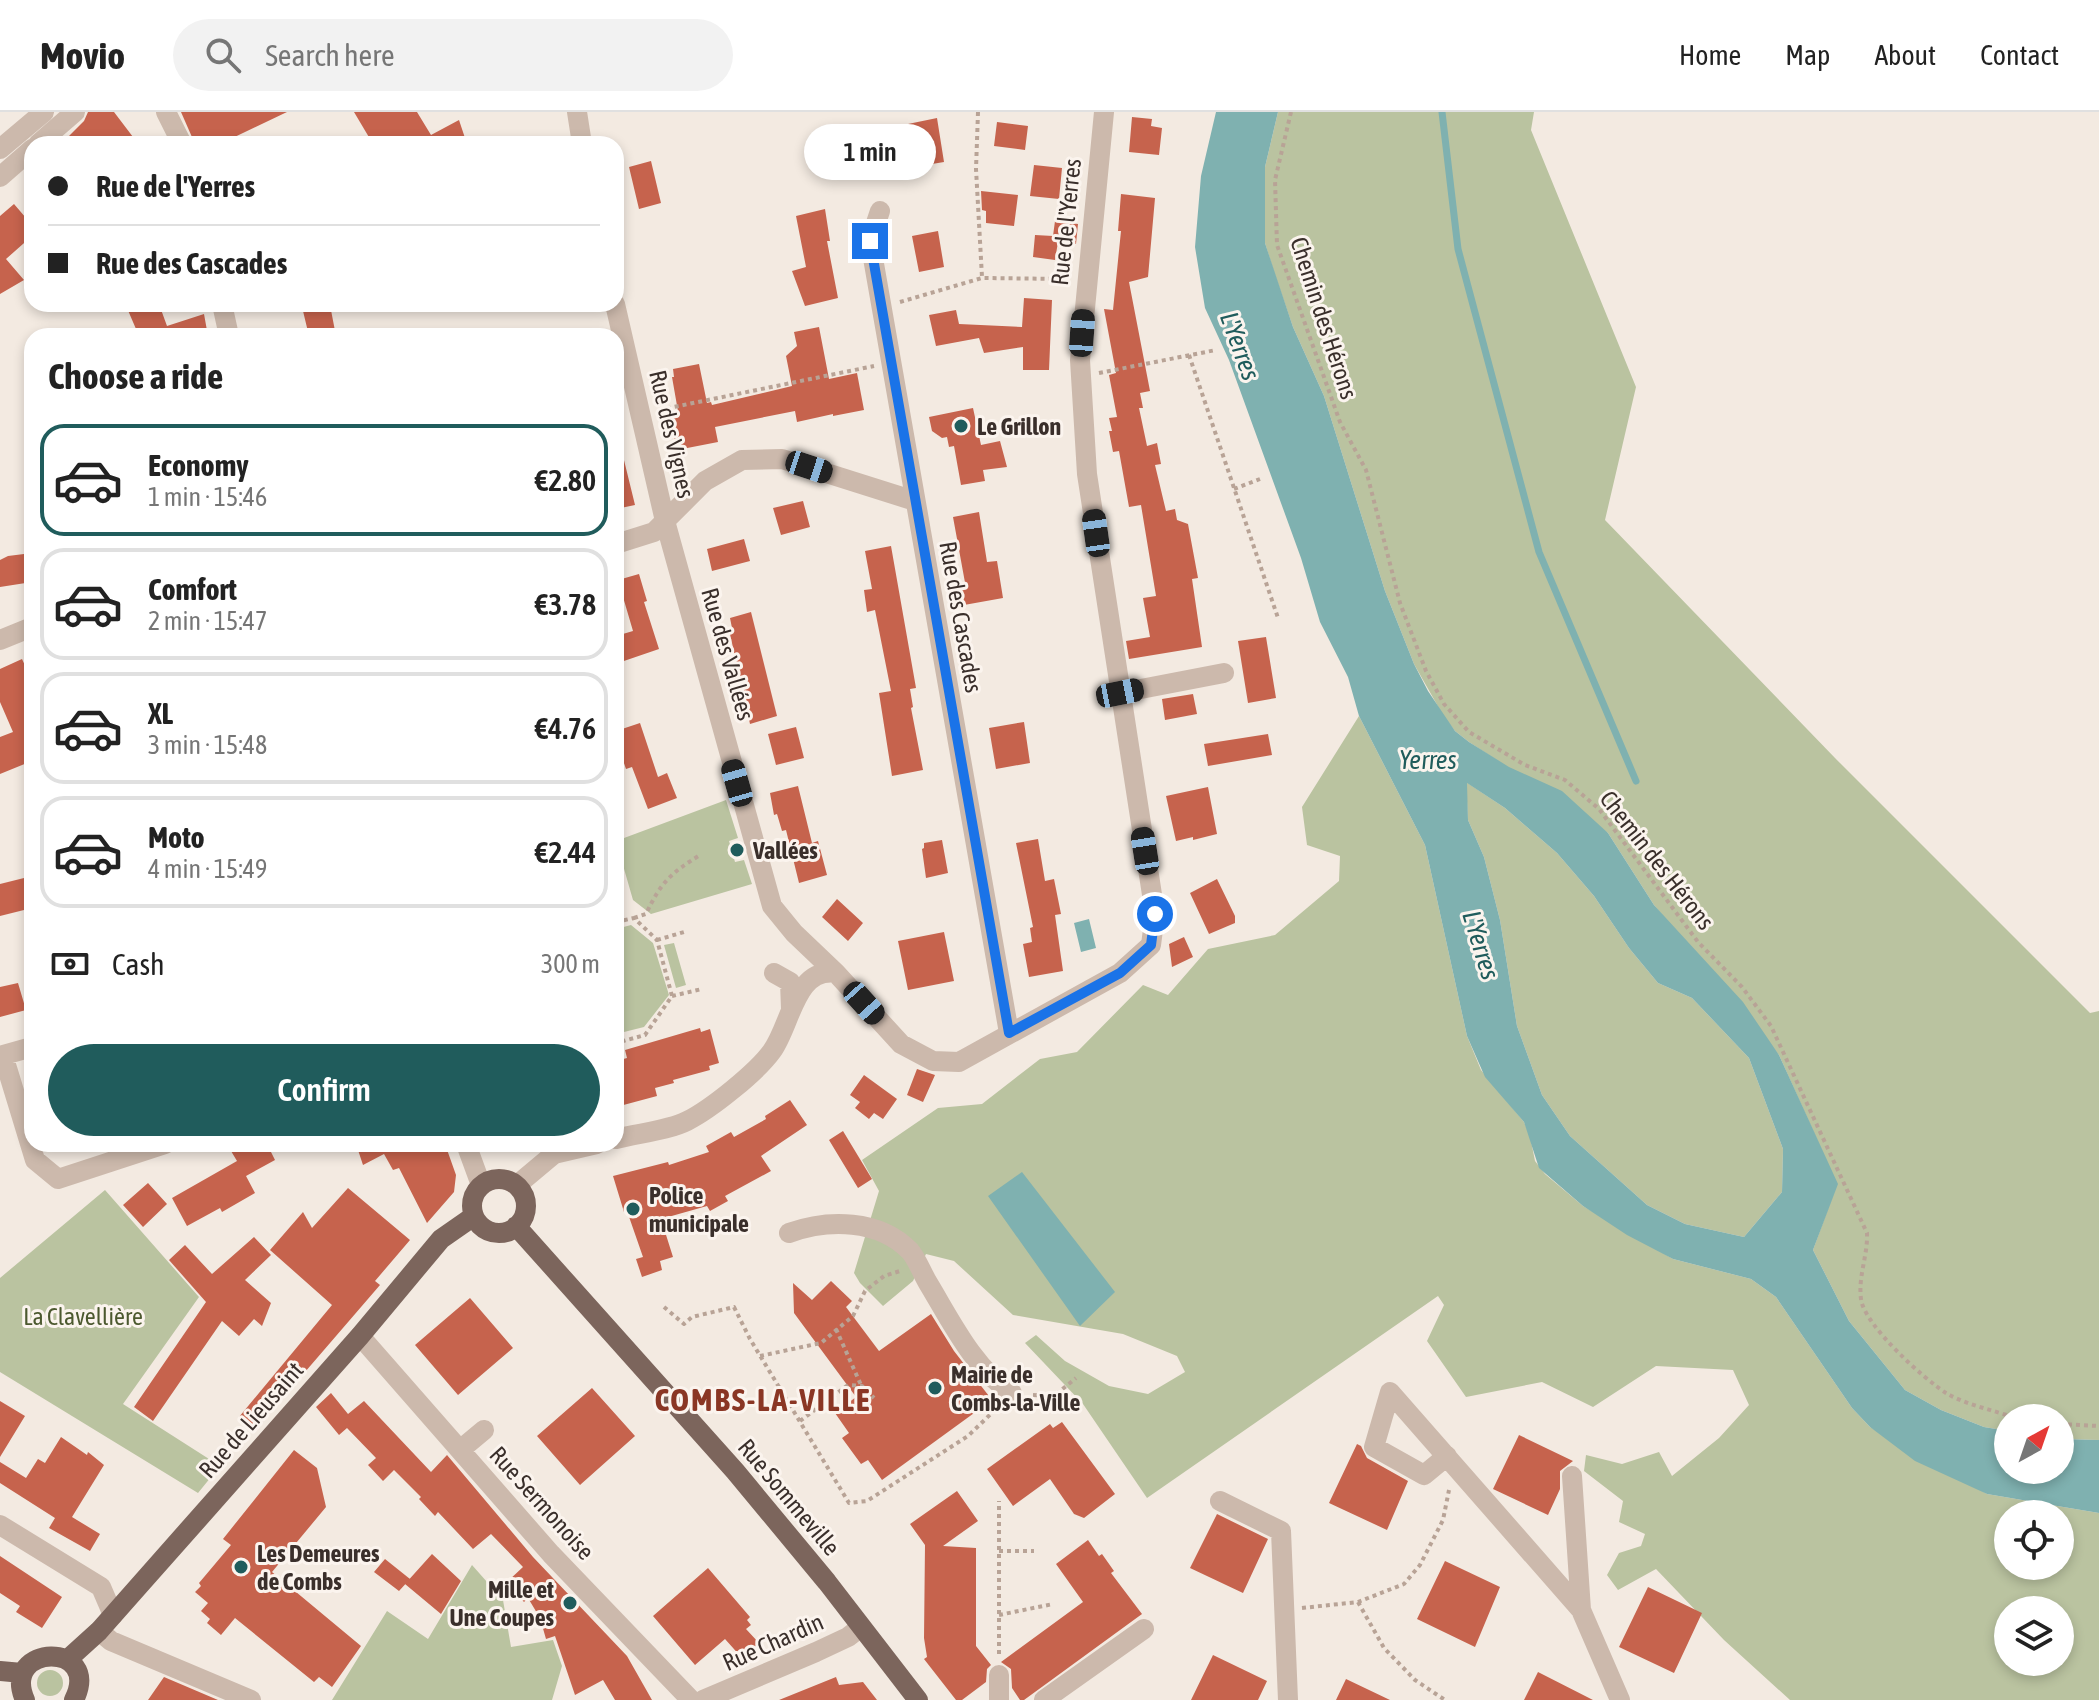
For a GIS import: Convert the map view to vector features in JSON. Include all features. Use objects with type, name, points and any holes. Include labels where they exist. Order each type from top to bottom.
[{"type":"main road","points":[[503,1179],[517,1185],[523,1193],[526,1211],[516,1226],[509,1231],[492,1232],[485,1228],[474,1216],[473,1199],[481,1185],[503,1179]]},
{"type":"main road","name":"Rue de Lieusaint","points":[[67,1660],[99,1631],[360,1336],[441,1239],[474,1216]]},
{"type":"main road","name":"Rue Sommeville","points":[[516,1226],[735,1471],[918,1700]]},
{"type":"main road","points":[[25,1700],[20,1685],[22,1673],[33,1659],[59,1656],[73,1667],[79,1684],[74,1700]]},
{"type":"main road","points":[[0,1671],[22,1673]]},
{"type":"street","points":[[0,149],[44,112]]},
{"type":"street","points":[[48,136],[75,112]]},
{"type":"street","points":[[166,112],[178,136]]},
{"type":"street","points":[[577,112],[581,136]]},
{"type":"street","name":"Rue de l'Yerres","points":[[794,933],[836,973],[901,1044],[933,1061],[959,1062],[1120,973],[1151,945],[1155,914],[1087,474],[1081,376],[1086,279],[1104,112]]},
{"type":"street","points":[[0,177],[24,157]]},
{"type":"street","name":"Rue des Cascades","points":[[880,211],[870,241],[1009,1033]]},
{"type":"street","name":"Rue des Vignes","points":[[624,342],[665,521],[654,532],[624,541]]},
{"type":"street","points":[[665,521],[705,481],[742,460],[782,459],[915,501]]},
{"type":"street","name":"Rue des Vallées","points":[[665,521],[772,906],[794,933]]},
{"type":"street","points":[[0,640],[24,630]]},
{"type":"street","points":[[1120,693],[1224,673]]},
{"type":"street","points":[[624,1137],[686,1121],[736,1087],[772,1051],[803,987],[811,977],[824,971],[836,973]]},
{"type":"street","points":[[774,973],[790,982],[792,1013]]},
{"type":"street","points":[[24,1049],[2,1055],[24,1125]]},
{"type":"street","points":[[32,1152],[35,1160],[58,1179],[141,1152]]},
{"type":"street","points":[[469,1152],[481,1185]]},
{"type":"street","points":[[517,1185],[554,1154],[563,1152]]},
{"type":"street","points":[[789,1233],[808,1226],[839,1223],[869,1228],[891,1237],[911,1253],[950,1319],[993,1381],[1012,1393]]},
{"type":"street","name":"Rue Sermonoise","points":[[360,1336],[551,1554],[691,1700]]},
{"type":"street","points":[[460,1450],[484,1430]]},
{"type":"street","points":[[1447,1456],[1581,1610],[1620,1700]]},
{"type":"street","points":[[1572,1476],[1581,1610]]},
{"type":"street","points":[[1220,1501],[1281,1531],[1288,1700]]},
{"type":"street","points":[[0,1525],[101,1587],[113,1615]]},
{"type":"street","name":"Rue Chardin","points":[[703,1700],[816,1652],[848,1637],[861,1627]]},
{"type":"street","points":[[1044,1700],[1144,1629]]},
{"type":"street","points":[[99,1631],[111,1641],[134,1652],[251,1700]]},
{"type":"street","points":[[999,1675],[999,1700]]},
{"type":"path","points":[[978,112],[976,169],[982,278]]},
{"type":"path","name":"Chemin des Hérons","points":[[1291,112],[1275,180],[1277,245],[1340,422],[1366,470],[1400,603],[1426,671],[1444,704],[1469,732],[1525,765],[1565,780],[1599,809],[1698,942],[1742,987],[1771,1026],[1867,1233],[1868,1249],[1861,1267],[1861,1302],[1889,1345],[1947,1393],[1994,1410]]},
{"type":"path","points":[[881,307],[982,278],[1086,279]]},
{"type":"path","points":[[1081,376],[1216,350]]},
{"type":"path","points":[[1189,355],[1278,618]]},
{"type":"path","points":[[641,413],[864,368]]},
{"type":"path","points":[[1234,489],[1260,479]]},
{"type":"path","points":[[624,920],[646,914],[672,873],[700,855]]},
{"type":"path","points":[[634,918],[657,940],[672,996]]},
{"type":"path","points":[[657,940],[684,932]]},
{"type":"path","points":[[624,1041],[645,1035],[672,996],[702,989]]},
{"type":"path","points":[[760,1356],[821,1343],[853,1316],[865,1291],[874,1283],[884,1276],[918,1266]]},
{"type":"path","points":[[664,1307],[684,1324],[692,1317],[734,1307],[849,1503],[867,1501],[960,1440]]},
{"type":"path","points":[[836,1329],[862,1386],[874,1398]]},
{"type":"path","points":[[800,1421],[848,1385],[862,1386]]},
{"type":"path","points":[[2074,1425],[2099,1426]]},
{"type":"path","points":[[1284,1610],[1358,1602],[1404,1584],[1420,1565],[1443,1520],[1448,1491],[1461,1472]]},
{"type":"path","points":[[999,1501],[999,1675]]},
{"type":"path","points":[[999,1551],[1034,1551]]},
{"type":"path","points":[[1358,1602],[1384,1648],[1415,1680],[1445,1700]]},
{"type":"path","points":[[999,1615],[1053,1604]]},
{"type":"green space","points":[[1278,112],[1534,112],[1531,130],[1636,387],[1605,520],[1835,758],[2090,1013],[2099,1011],[2099,1440],[2074,1439],[2074,1404],[1994,1404],[1994,1429],[1941,1410],[1905,1390],[1849,1321],[1813,1250],[1837,1184],[1779,1055],[1654,905],[1608,833],[1469,742],[1444,717],[1414,664],[1385,591],[1324,396],[1293,327],[1274,272],[1265,243],[1265,167]]},
{"type":"green space","points":[[1359,716],[1425,845],[1467,1036],[1481,1070],[1524,1122],[1535,1161],[1545,1174],[1583,1206],[1673,1259],[1751,1279],[1776,1297],[1852,1408],[1870,1427],[1987,1494],[2022,1500],[1994,1500],[1994,1580],[2074,1580],[2074,1509],[2099,1513],[2099,1700],[1790,1700],[1724,1640],[1656,1569],[1618,1590],[1607,1575],[1619,1553],[1641,1546],[1645,1534],[1619,1522],[1623,1501],[1584,1471],[1586,1455],[1622,1464],[1659,1452],[1672,1476],[1719,1438],[1749,1405],[1733,1370],[1656,1366],[1593,1407],[1542,1382],[1466,1397],[1427,1341],[1444,1305],[1438,1296],[1147,1498],[1083,1404],[1025,1343],[1036,1335],[1065,1361],[1109,1386],[1148,1394],[1185,1372],[1177,1356],[1123,1334],[1013,1315],[954,1261],[926,1254],[913,1281],[883,1306],[860,1283],[854,1273],[879,1191],[862,1160],[938,1108],[982,1104],[1040,1059],[1077,1052],[1143,985],[1168,995],[1208,949],[1275,935],[1339,881],[1340,856],[1307,845],[1302,807]]},
{"type":"green space","points":[[1466,782],[1505,808],[1557,853],[1594,896],[1629,948],[1658,983],[1692,998],[1749,1058],[1783,1149],[1782,1192],[1744,1237],[1685,1224],[1647,1205],[1570,1136],[1542,1095],[1517,1026],[1500,920],[1484,857],[1468,820]]},
{"type":"green space","points":[[726,800],[738,838],[729,841],[735,862],[744,860],[752,884],[651,914],[633,900],[624,869],[624,838]]},
{"type":"green space","points":[[631,925],[653,943],[669,995],[644,1027],[624,1032],[624,927]]},
{"type":"green space","points":[[674,943],[686,985],[676,988],[664,945]]},
{"type":"green space","name":"La Clavellière","points":[[105,1190],[199,1297],[123,1404],[220,1466],[198,1493],[0,1372],[0,1278]]},
{"type":"green space","points":[[472,1565],[503,1600],[511,1647],[553,1640],[562,1666],[552,1700],[332,1700],[387,1611],[428,1639]]},
{"type":"green space","points":[[50,1670],[59,1674],[63,1683],[59,1692],[50,1696],[41,1692],[37,1683],[41,1674]]},
{"type":"water","name":"Yerres","points":[[1216,112],[1278,112],[1265,167],[1265,243],[1293,327],[1324,396],[1385,591],[1428,691],[1455,731],[1509,767],[1562,791],[1608,833],[1654,905],[1743,1002],[1779,1055],[1838,1184],[1813,1250],[1849,1321],[1905,1390],[1941,1410],[1994,1429],[1994,1484],[2074,1484],[2074,1439],[2099,1440],[2099,1513],[2074,1509],[2074,1500],[2022,1500],[1987,1494],[1915,1461],[1870,1427],[1852,1408],[1776,1297],[1751,1279],[1673,1259],[1627,1235],[1583,1206],[1539,1168],[1524,1122],[1485,1077],[1467,1036],[1425,845],[1359,716],[1348,677],[1320,622],[1301,558],[1229,360],[1205,308],[1195,247],[1201,176]],"holes":[[[1467,783],[1505,808],[1557,853],[1594,896],[1629,948],[1658,983],[1692,998],[1749,1058],[1783,1149],[1782,1192],[1744,1237],[1685,1224],[1647,1205],[1570,1136],[1542,1095],[1517,1026],[1500,920],[1484,857],[1468,820]]]},
{"type":"water","points":[[1089,919],[1096,948],[1081,952],[1074,923]]},
{"type":"water","points":[[1022,1172],[1115,1292],[1080,1326],[988,1196]]},
{"type":"building","points":[[88,112],[114,112],[132,136],[69,136],[84,121]]},
{"type":"building","points":[[181,112],[287,112],[237,136],[192,136]]},
{"type":"building","points":[[354,112],[417,112],[431,135],[459,120],[464,136],[368,136]]},
{"type":"building","points":[[1132,117],[1152,119],[1151,126],[1162,128],[1159,155],[1129,152]]},
{"type":"building","points":[[937,118],[944,162],[914,167],[908,124]]},
{"type":"building","points":[[997,122],[1028,126],[1025,150],[994,146]]},
{"type":"building","points":[[651,161],[661,203],[639,209],[629,167]]},
{"type":"building","points":[[1034,165],[1062,168],[1059,199],[1030,196]]},
{"type":"building","points":[[981,191],[1018,195],[1014,226],[986,223]]},
{"type":"building","points":[[1121,194],[1155,198],[1148,277],[1129,282],[1150,391],[1140,393],[1143,408],[1139,408],[1147,446],[1157,443],[1161,464],[1155,465],[1166,511],[1175,509],[1177,520],[1188,524],[1198,578],[1192,579],[1202,647],[1129,659],[1126,641],[1150,637],[1143,598],[1156,596],[1141,505],[1129,507],[1119,451],[1113,452],[1109,431],[1112,431],[1109,418],[1117,417],[1109,375],[1116,373],[1104,309],[1113,310],[1121,231],[1118,231]]},
{"type":"building","points":[[14,204],[24,216],[24,243],[6,259],[24,280],[0,294],[0,216]]},
{"type":"building","points":[[825,209],[830,241],[827,241],[838,298],[805,306],[792,271],[806,267],[796,216]]},
{"type":"building","points":[[1055,221],[1078,224],[1076,244],[1058,242],[1055,260],[1033,257],[1035,235],[1053,236]]},
{"type":"building","points":[[938,231],[944,267],[919,272],[912,236]]},
{"type":"building","points":[[1024,298],[1052,300],[1049,370],[1023,370],[1023,347],[984,353],[979,338],[936,346],[929,315],[956,310],[959,324],[1022,327]]},
{"type":"building","points":[[129,312],[162,312],[167,326],[204,314],[207,328],[136,328]]},
{"type":"building","points":[[303,312],[331,312],[334,328],[307,328]]},
{"type":"building","points":[[819,327],[829,379],[857,373],[864,410],[797,422],[795,411],[715,427],[718,442],[677,450],[670,419],[679,417],[673,369],[699,364],[707,403],[711,402],[712,405],[792,386],[786,356],[797,346],[794,332]]},
{"type":"building","points":[[973,408],[981,445],[1000,441],[1007,467],[983,470],[985,481],[961,485],[954,446],[949,447],[947,437],[942,438],[932,431],[929,417]]},
{"type":"building","points":[[624,460],[635,505],[624,507]]},
{"type":"building","points":[[803,501],[810,527],[781,535],[773,508]]},
{"type":"building","points":[[979,512],[987,562],[997,561],[1003,598],[964,605],[962,589],[966,588],[953,517]]},
{"type":"building","points":[[744,539],[750,561],[712,571],[707,549]]},
{"type":"building","points":[[891,546],[916,688],[910,689],[911,708],[923,770],[892,776],[879,693],[891,691],[875,610],[867,612],[864,590],[872,589],[865,551]]},
{"type":"building","points":[[24,554],[24,583],[0,587],[0,560]]},
{"type":"building","points":[[639,574],[659,649],[624,661],[624,634],[633,631],[624,600],[624,578]]},
{"type":"building","points":[[751,612],[777,716],[750,724],[730,634],[733,633],[730,618]]},
{"type":"building","points":[[1266,637],[1276,698],[1248,703],[1238,641]]},
{"type":"building","points":[[22,659],[24,663],[24,764],[0,774],[0,737],[13,732],[0,702],[0,669]]},
{"type":"building","points":[[1193,694],[1197,714],[1165,720],[1162,699]]},
{"type":"building","points":[[1024,722],[1030,763],[996,769],[989,728]]},
{"type":"building","points":[[640,723],[658,777],[667,773],[677,798],[648,809],[632,767],[626,769],[624,763],[624,728]]},
{"type":"building","points":[[796,727],[804,758],[776,765],[768,734]]},
{"type":"building","points":[[1268,734],[1272,755],[1208,766],[1204,744]]},
{"type":"building","points":[[798,786],[812,843],[818,841],[827,875],[799,883],[786,830],[782,831],[777,814],[774,815],[770,793]]},
{"type":"building","points":[[1208,787],[1217,834],[1176,841],[1166,796]]},
{"type":"building","points":[[1038,839],[1045,881],[1054,879],[1061,914],[1055,915],[1063,971],[1029,977],[1023,944],[1032,942],[1030,928],[1033,927],[1016,843]]},
{"type":"building","points":[[942,840],[948,873],[926,878],[924,843]]},
{"type":"building","points":[[24,878],[24,910],[0,916],[0,884]]},
{"type":"building","points":[[1217,879],[1235,916],[1235,923],[1209,934],[1190,893]]},
{"type":"building","points":[[837,899],[863,923],[848,941],[822,917]]},
{"type":"building","points":[[944,932],[954,981],[908,990],[898,941]]},
{"type":"building","points":[[1184,937],[1193,957],[1172,967],[1169,944]]},
{"type":"building","points":[[18,983],[24,1011],[0,1017],[0,987]]},
{"type":"building","points":[[700,1028],[701,1032],[710,1029],[719,1063],[709,1066],[710,1070],[655,1088],[657,1096],[624,1105],[625,1050]]},
{"type":"building","points":[[917,1069],[935,1075],[923,1102],[907,1095]]},
{"type":"building","points":[[864,1075],[897,1099],[883,1119],[874,1113],[869,1119],[855,1108],[860,1102],[850,1095]]},
{"type":"building","points":[[790,1100],[807,1125],[761,1156],[771,1171],[725,1196],[728,1201],[710,1211],[707,1206],[661,1219],[673,1257],[660,1261],[662,1270],[642,1277],[636,1259],[643,1257],[613,1176],[668,1162],[669,1165],[709,1152],[706,1146],[731,1132],[734,1137],[766,1119],[765,1116]]},
{"type":"building","points":[[843,1131],[872,1179],[858,1188],[829,1140]]},
{"type":"building","points":[[232,1152],[271,1152],[275,1160],[246,1176],[255,1193],[222,1212],[220,1208],[187,1226],[172,1198],[237,1161]]},
{"type":"building","points":[[359,1152],[448,1152],[456,1175],[454,1192],[427,1223],[399,1168],[393,1170],[384,1154],[363,1165]]},
{"type":"building","points":[[148,1183],[167,1204],[143,1227],[123,1205]]},
{"type":"building","points":[[348,1188],[410,1240],[375,1281],[380,1285],[255,1430],[239,1417],[332,1305],[270,1250],[303,1212],[312,1228]]},
{"type":"building","points":[[254,1237],[271,1255],[245,1280],[271,1303],[262,1326],[254,1319],[239,1336],[222,1321],[153,1421],[134,1407],[206,1302],[169,1260],[185,1245],[212,1274]]},
{"type":"building","name":"Mairie de Combs-la-Ville","points":[[831,1281],[852,1301],[846,1307],[879,1351],[931,1314],[954,1351],[992,1400],[882,1480],[868,1460],[861,1464],[842,1438],[849,1433],[835,1413],[856,1397],[794,1313],[793,1283],[812,1300]]},
{"type":"building","points":[[470,1298],[513,1348],[458,1395],[415,1345]]},
{"type":"building","points":[[592,1388],[635,1436],[580,1485],[537,1436]]},
{"type":"building","points":[[331,1393],[348,1414],[364,1401],[431,1472],[447,1455],[533,1557],[627,1656],[652,1700],[615,1700],[603,1680],[575,1695],[555,1636],[546,1639],[540,1618],[528,1598],[524,1602],[506,1583],[523,1567],[491,1534],[473,1549],[438,1512],[435,1516],[394,1470],[383,1481],[368,1465],[376,1458],[347,1428],[339,1435],[316,1407]]},
{"type":"building","points":[[0,1401],[25,1416],[0,1457]]},
{"type":"building","points":[[1062,1422],[1115,1494],[1084,1518],[1074,1514],[1050,1479],[1013,1506],[987,1469],[1050,1424],[1053,1428]]},
{"type":"building","points":[[1519,1435],[1573,1461],[1560,1471],[1560,1489],[1548,1515],[1493,1489]]},
{"type":"building","points":[[61,1437],[104,1465],[72,1517],[100,1534],[90,1551],[49,1528],[55,1518],[0,1483],[0,1462],[26,1478],[38,1459],[45,1463]]},
{"type":"building","points":[[1357,1444],[1367,1458],[1408,1481],[1387,1530],[1329,1503]]},
{"type":"building","name":"Les Demeures de Combs","points":[[294,1450],[317,1468],[326,1507],[272,1572],[361,1646],[332,1687],[319,1677],[314,1682],[235,1618],[221,1635],[207,1623],[210,1619],[201,1611],[208,1603],[195,1592],[231,1545],[223,1539]]},
{"type":"building","points":[[957,1491],[978,1521],[943,1546],[976,1548],[976,1646],[991,1665],[987,1669],[986,1682],[962,1700],[956,1700],[924,1659],[927,1657],[924,1638],[925,1545],[910,1524]]},
{"type":"building","points":[[1217,1514],[1268,1539],[1243,1593],[1190,1568]]},
{"type":"building","points":[[1088,1540],[1099,1556],[1102,1554],[1114,1571],[1111,1573],[1142,1614],[1020,1700],[1012,1688],[1011,1669],[1001,1662],[1083,1602],[1056,1564]]},
{"type":"building","points":[[432,1554],[461,1581],[441,1614],[405,1584]]},
{"type":"building","points":[[0,1556],[62,1597],[42,1628],[16,1612],[20,1606],[0,1593]]},
{"type":"building","points":[[385,1559],[410,1579],[399,1591],[374,1572]]},
{"type":"building","points":[[1445,1561],[1500,1587],[1475,1647],[1417,1619]]},
{"type":"building","points":[[708,1568],[750,1617],[747,1620],[751,1625],[746,1629],[759,1643],[742,1658],[725,1639],[695,1665],[653,1616]]},
{"type":"building","points":[[1648,1587],[1702,1613],[1674,1673],[1619,1647]]},
{"type":"building","points":[[1213,1655],[1267,1681],[1258,1700],[1191,1700]]},
{"type":"building","points":[[1538,1672],[1593,1700],[1524,1700]]},
{"type":"building","points":[[164,1677],[218,1700],[148,1700]]},
{"type":"building","points":[[836,1677],[839,1685],[863,1682],[877,1700],[779,1700]]},
{"type":"building","points":[[1346,1679],[1390,1700],[1336,1700]]},
{"type":"waterway","points":[[1442,112],[1458,249],[1539,552],[1636,781]]},
{"type":"place","name":"Le Grillon","points":[[961,426]]},
{"type":"place","name":"Vallées","points":[[737,850]]},
{"type":"place","name":"Police municipale","points":[[633,1209]]},
{"type":"place","name":"Mairie de Combs-la-Ville","points":[[935,1388]]},
{"type":"place","name":"Les Demeures de Combs","points":[[241,1567]]},
{"type":"place","name":"Mille et Une Coupes","points":[[570,1603]]},
{"type":"district","name":"COMBS-LA-VILLE","points":[[763,1399]]},
{"type":"route","points":[[870,241],[1009,1033],[1120,973],[1151,945],[1155,914]]},
{"type":"water label","name":"L'Yerres","points":[[1240,346]]},
{"type":"water label","name":"L'Yerres","points":[[1481,945]]}]
